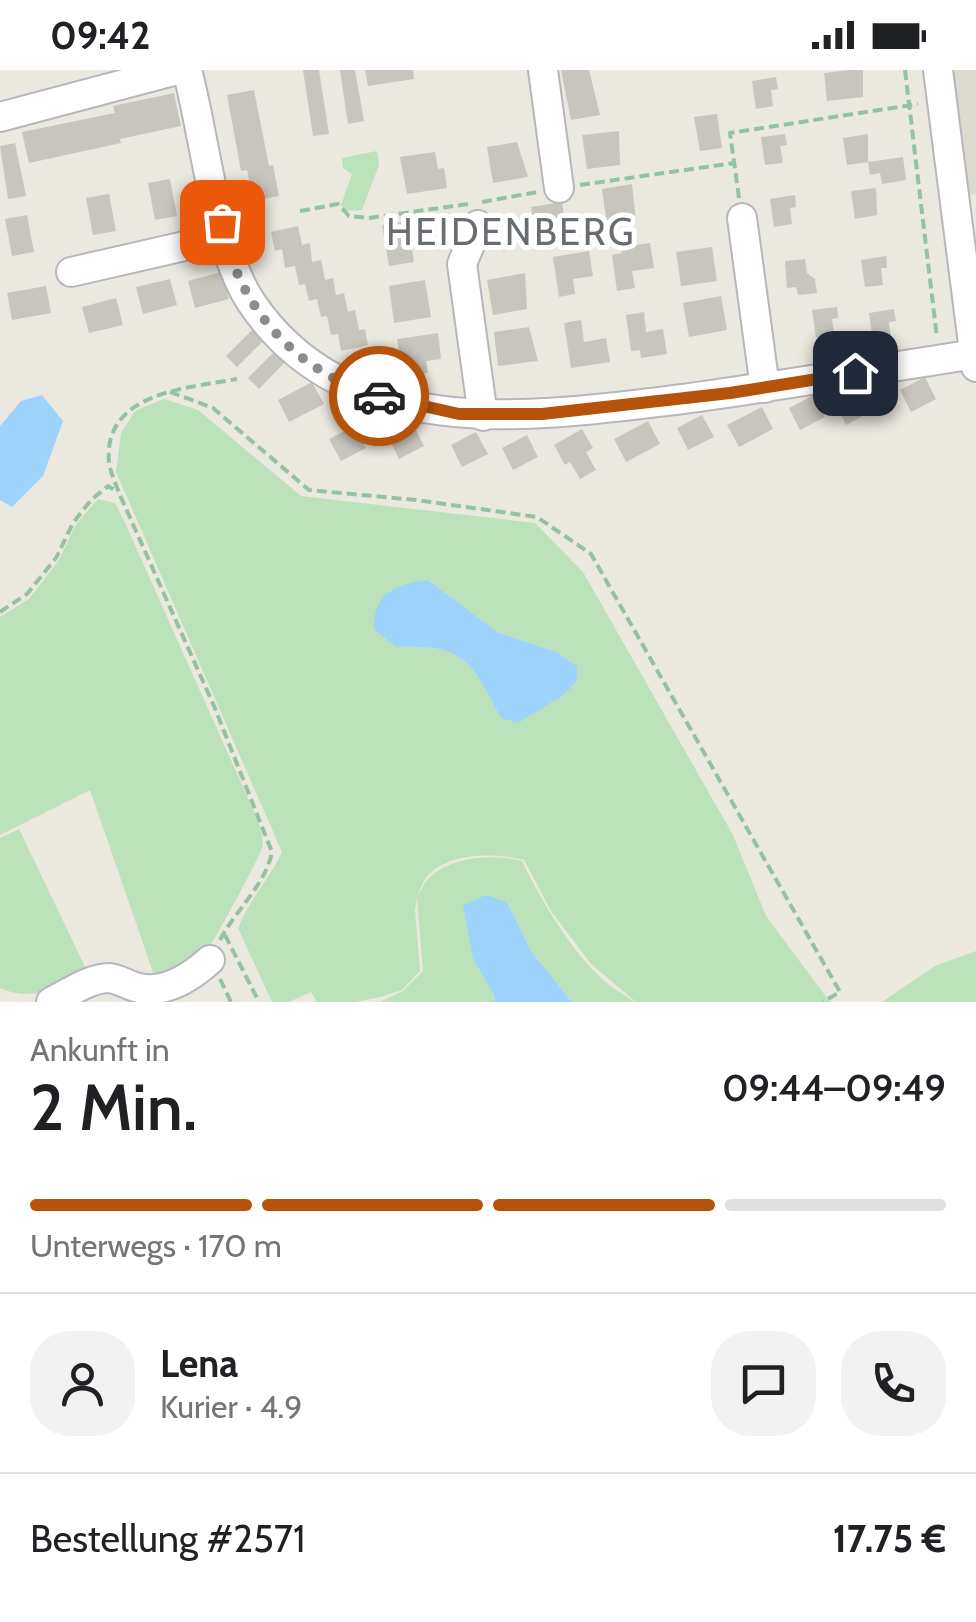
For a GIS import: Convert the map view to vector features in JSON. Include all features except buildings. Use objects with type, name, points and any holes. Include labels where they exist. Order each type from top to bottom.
[{"type":"street","points":[[0,117],[177,70]]},
{"type":"street","points":[[186,70],[235,272],[250,301],[278,337],[308,364],[360,391],[416,406],[483,416],[572,412],[766,388],[939,360],[975,360],[938,70]]},
{"type":"street","points":[[543,70],[559,188]]},
{"type":"street","points":[[742,218],[766,388]]},
{"type":"street","points":[[478,225],[462,264],[483,416]]},
{"type":"street","points":[[71,272],[224,238]]},
{"type":"street","points":[[50,1002],[99,979],[112,978],[138,988],[174,984],[210,960]]},
{"type":"path","points":[[905,70],[939,360]]},
{"type":"path","points":[[742,218],[730,133],[942,100]]},
{"type":"path","points":[[300,211],[338,204],[349,216],[369,218],[734,164]]},
{"type":"path","points":[[210,960],[264,874],[272,852],[109,462],[112,440],[135,404],[170,392],[236,379]]},
{"type":"path","points":[[170,392],[213,408],[309,490],[537,517],[591,554],[840,992],[823,1002]]},
{"type":"path","points":[[0,612],[28,594],[56,558],[73,523],[91,500],[108,486],[119,493]]},
{"type":"path","points":[[224,933],[259,1002]]},
{"type":"shaded area","points":[[951,70],[976,70],[976,194],[968,195]]},
{"type":"green space","points":[[377,151],[379,165],[362,210],[345,211],[341,205],[352,174],[343,168],[342,158]]},
{"type":"green space","points":[[164,399],[198,410],[301,496],[535,523],[583,572],[733,835],[766,916],[830,1002],[636,1002],[591,964],[551,911],[524,860],[488,856],[462,858],[439,867],[427,876],[417,896],[439,870],[462,861],[486,857],[522,861],[549,910],[571,943],[595,972],[634,1002],[572,1002],[531,951],[507,902],[473,959],[495,997],[494,1002],[380,1002],[403,991],[423,971],[417,898],[420,971],[402,990],[355,1002],[317,1002],[311,992],[289,1002],[272,1002],[238,928],[282,852],[116,472],[121,433],[135,411]],"holes":[[[428,580],[497,632],[557,652],[576,665],[577,681],[501,718],[463,660],[438,649],[396,647]]]},
{"type":"green space","points":[[98,499],[115,503],[126,525],[259,823],[263,845],[209,947],[191,960],[154,975],[90,790],[0,835],[0,617],[29,599],[59,560],[76,524]]},
{"type":"green space","points":[[19,829],[89,975],[33,994],[0,988],[0,838]]},
{"type":"green space","points":[[976,951],[976,1002],[882,1002],[935,966]]},
{"type":"water","points":[[42,395],[63,421],[43,476],[12,507],[0,500],[0,426],[21,401]]},
{"type":"water","points":[[428,580],[497,632],[557,652],[577,666],[577,681],[565,694],[518,723],[501,718],[473,670],[452,653],[396,647],[374,629],[377,607],[389,592]]},
{"type":"water","points":[[486,895],[507,902],[531,951],[572,1002],[494,1002],[495,997],[473,959],[463,905]]},
{"type":"way so far","points":[[222,222],[235,272],[250,301],[278,337],[308,364],[360,391],[379,396]]},
{"type":"district","name":"HEIDENBERG","points":[[511,232]]},
{"type":"route","points":[[379,396],[459,414],[542,414],[730,393],[855,373]]}]
